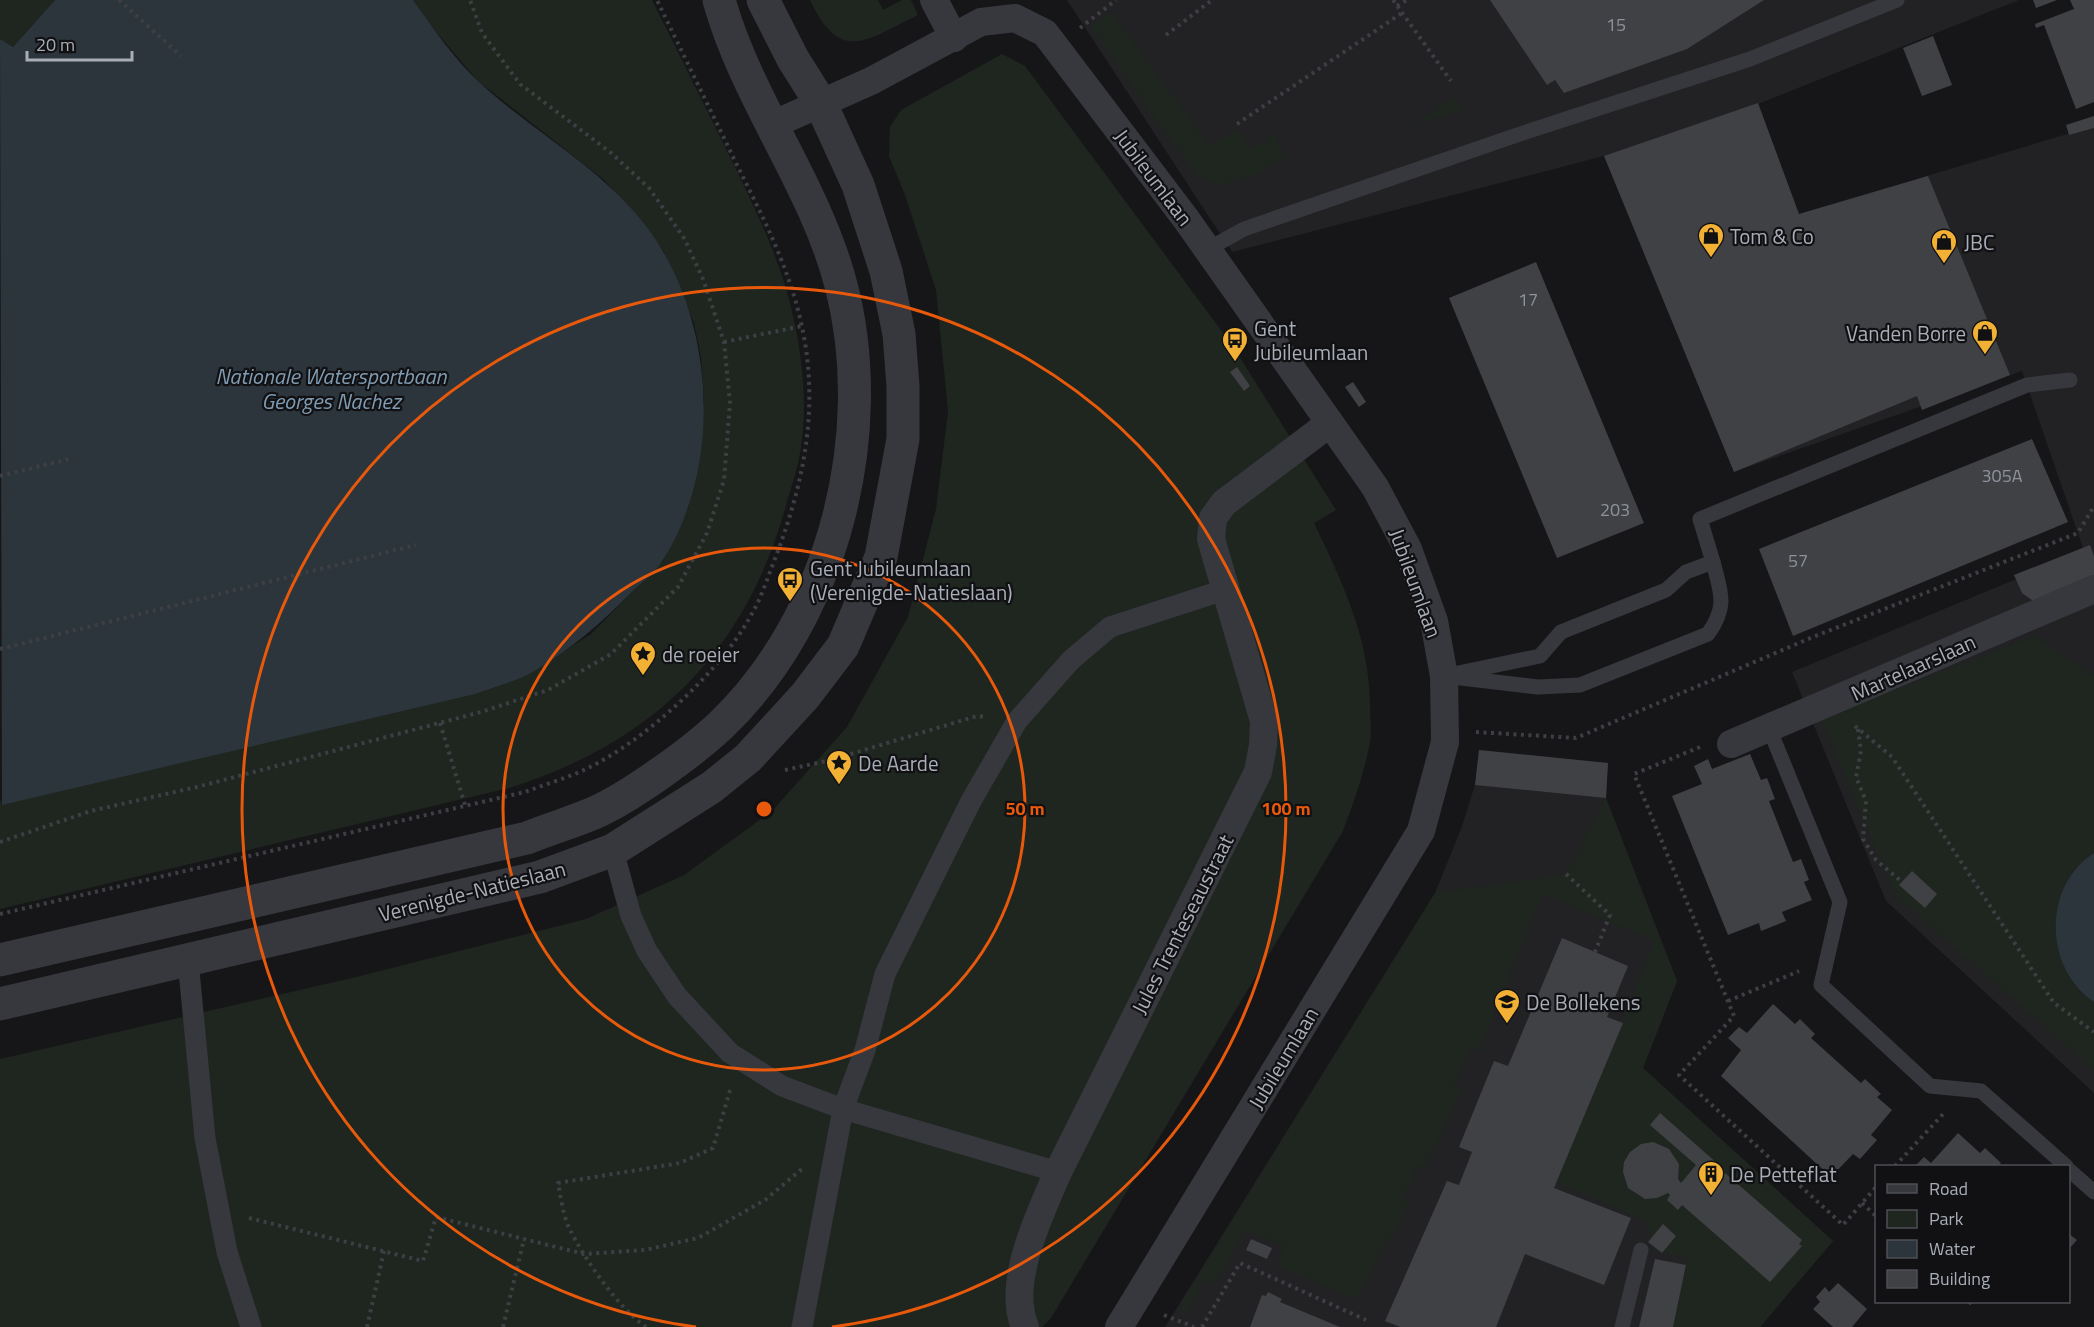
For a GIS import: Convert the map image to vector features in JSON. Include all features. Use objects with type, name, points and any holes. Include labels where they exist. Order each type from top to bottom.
[{"type":"street","name":"Verenigde-Natieslaan","points":[[0,960],[527,838],[596,812],[647,781],[719,727],[747,698],[789,643],[813,591],[845,498],[855,434],[853,340],[841,283],[819,224],[729,37],[719,0]]},
{"type":"street","name":"Verenigde-Natieslaan","points":[[0,1004],[540,877],[614,850],[712,787],[748,758],[779,725],[843,646],[881,557],[903,439],[903,386],[899,334],[886,271],[858,185],[820,102],[763,0]]},
{"type":"street","points":[[934,0],[954,38]]},
{"type":"street","name":"Jubileumlaan","points":[[820,102],[871,81],[981,22],[1015,18],[1045,33],[1208,249],[1375,487],[1408,549],[1434,621],[1444,676],[1445,742],[1421,831],[1119,1327]]},
{"type":"street","points":[[772,125],[820,102]]},
{"type":"street","name":"Jules Trenteseaustraat","points":[[1024,1327],[1020,1316],[1020,1278],[1035,1226],[1058,1172],[1258,772],[1263,746],[1264,721],[1211,539],[1214,518],[1224,503],[1330,423]]},
{"type":"street","name":"Martelaarslaan","points":[[1731,744],[2094,589]]},
{"type":"street","points":[[802,1327],[843,1109],[865,1050],[885,974],[971,801],[1017,721],[1071,660],[1110,627],[1224,590]]},
{"type":"street","points":[[614,850],[631,916],[647,951],[677,996],[730,1053],[782,1086],[843,1109],[1058,1172]]},
{"type":"street","points":[[188,960],[205,1138],[227,1252],[251,1327]]},
{"type":"lane","points":[[1208,249],[1244,229],[1520,134],[1750,59],[1897,0]]},
{"type":"lane","points":[[1444,676],[1538,687],[1580,685],[1708,634],[1721,616],[1721,593],[1700,519],[2027,385],[2070,380]]},
{"type":"lane","points":[[1444,676],[1540,656],[1561,632],[1666,590],[1686,572],[1713,562]]},
{"type":"lane","points":[[1769,728],[1840,903],[1821,985],[1930,1086],[1980,1091],[2064,1165]]},
{"type":"lane","points":[[2070,1171],[2094,1192]]},
{"type":"lane","points":[[1622,1327],[1641,1250]]},
{"type":"path","points":[[119,0],[181,56]]},
{"type":"path","points":[[0,842],[91,811],[197,788],[440,723],[548,690],[611,654],[678,586],[707,533],[724,480],[730,403],[724,342],[703,279],[684,238],[649,188],[610,152],[520,84],[482,33],[470,0]]},
{"type":"path","points":[[0,914],[525,792],[588,768],[638,736],[681,701],[717,662],[750,618],[798,495],[807,451],[809,380],[802,326],[788,281],[766,225],[657,0]]},
{"type":"path","points":[[1056,47],[1116,0]]},
{"type":"path","points":[[1166,34],[1212,0]]},
{"type":"path","points":[[1393,0],[1451,81]]},
{"type":"path","points":[[1397,6],[1407,0]]},
{"type":"path","points":[[1237,124],[1402,13]]},
{"type":"path","points":[[724,342],[802,326]]},
{"type":"path","points":[[0,476],[69,459]]},
{"type":"path","points":[[1445,730],[1576,738],[1813,637],[2078,533],[2094,506]]},
{"type":"path","points":[[0,649],[416,545]]},
{"type":"path","points":[[1828,704],[1892,757],[2054,1003],[2094,1032]]},
{"type":"path","points":[[780,771],[831,760],[977,716],[1017,721]]},
{"type":"path","points":[[440,723],[465,805]]},
{"type":"path","points":[[1858,729],[1862,751],[1856,777],[1866,801],[1863,839],[1876,860],[1902,882]]},
{"type":"path","points":[[1731,744],[1714,742],[1634,774],[1734,1016],[1679,1076],[1843,1225],[1875,1188]]},
{"type":"path","points":[[1566,874],[1610,915],[1595,952]]},
{"type":"path","points":[[1728,1001],[1809,967],[1824,971]]},
{"type":"path","points":[[645,1327],[617,1298],[584,1254],[568,1226],[558,1183],[680,1163],[713,1148],[740,1059]]},
{"type":"path","points":[[1897,1165],[1952,1104],[1953,1088]]},
{"type":"path","points":[[219,1210],[423,1261],[436,1217],[584,1254],[645,1250],[698,1238],[765,1200],[837,1142]]},
{"type":"path","points":[[1862,1203],[1875,1215]]},
{"type":"path","points":[[503,1327],[524,1239]]},
{"type":"path","points":[[367,1327],[384,1251]]},
{"type":"path","points":[[1202,1327],[1240,1263],[1366,1320]]},
{"type":"shaded area","points":[[1067,0],[2019,0],[1758,104],[1799,214],[2094,126],[2094,1093],[1886,901],[1792,672],[2084,551],[2022,371],[1734,472],[1604,156],[1232,252]]},
{"type":"shaded area","name":"De Bollekens","points":[[1479,750],[1608,763],[1606,798],[1677,981],[1643,1068],[1833,1241],[1760,1327],[1165,1327],[1435,893],[1461,829],[1475,785]]},
{"type":"green space","points":[[0,0],[55,0],[13,47],[0,39]]},
{"type":"green space","points":[[413,0],[652,0],[756,212],[782,276],[794,320],[800,352],[804,420],[799,460],[767,561],[745,607],[717,649],[685,686],[648,718],[607,746],[560,769],[509,788],[0,909],[0,798],[2,804],[529,674],[591,634],[663,561],[688,508],[701,447],[704,401],[701,357],[694,323],[664,252],[645,225],[603,179],[478,81],[431,26]]},
{"type":"green space","points":[[810,0],[878,0],[883,10],[902,0],[911,0],[918,15],[869,38],[856,41],[844,40],[833,33],[821,20]]},
{"type":"green space","points":[[1111,12],[1210,146],[1237,128],[1251,149],[1273,133],[1286,155],[1257,175],[1222,185],[1197,176],[1090,27]]},
{"type":"green space","points":[[1002,54],[1025,66],[1232,345],[1336,510],[1314,523],[1345,591],[1360,637],[1369,685],[1371,726],[1365,765],[1343,831],[1051,1318],[1042,1327],[0,1327],[0,1059],[352,978],[586,919],[684,875],[772,811],[847,727],[908,617],[936,509],[948,411],[936,290],[905,195],[889,156],[890,127],[901,110]]},
{"type":"green space","points":[[1453,97],[1462,110],[1413,126]]},
{"type":"green space","points":[[2035,636],[2094,676],[2094,853],[2074,871],[2063,890],[2060,926],[2062,949],[2069,975],[2078,989],[2094,1002],[2094,1070],[1895,895],[1821,718]]},
{"type":"green space","points":[[1606,798],[1677,981],[1643,1068],[1833,1241],[1760,1327],[1673,1327],[1688,1259],[1654,1250],[1647,1222],[1556,1182],[1623,1023],[1654,941],[1543,894],[1478,1052],[1470,1048],[1454,1086],[1462,1090],[1426,1167],[1419,1164],[1402,1199],[1409,1203],[1357,1299],[1276,1266],[1284,1246],[1247,1230],[1214,1284],[1205,1280],[1187,1313],[1181,1310],[1182,1302],[1435,893],[1566,874]]},
{"type":"water","name":"Nationale Watersportbaan Georges Nachez","points":[[55,0],[413,0],[452,53],[479,82],[609,186],[646,226],[669,262],[686,303],[698,346],[703,391],[703,436],[696,480],[683,522],[663,560],[652,573],[584,636],[545,665],[511,682],[475,694],[2,805],[0,39],[13,47]]},
{"type":"water","points":[[2094,853],[2094,1002],[2078,987],[2066,969],[2058,949],[2056,928],[2058,906],[2065,886],[2077,868]]},
{"type":"building","points":[[1490,0],[1764,0],[1687,49],[1564,93],[1555,80],[1547,85]]},
{"type":"building","points":[[2033,0],[2057,0],[2036,8]]},
{"type":"building","points":[[2070,0],[2094,0],[2094,102],[2076,109],[2044,25],[2036,28],[2035,24],[2074,9]]},
{"type":"building","points":[[1933,36],[1952,85],[1922,96],[1903,48]]},
{"type":"building","points":[[1758,103],[1799,214],[1928,176],[2010,375],[1922,410],[1917,396],[1734,472],[1604,156]]},
{"type":"building","points":[[2094,116],[2094,128],[2069,135],[2066,125]]},
{"type":"building","points":[[1536,262],[1644,523],[1557,558],[1449,298]]},
{"type":"building","points":[[1237,367],[1250,386],[1244,391],[1230,372]]},
{"type":"building","points":[[1353,382],[1366,402],[1359,407],[1345,387]]},
{"type":"building","points":[[2032,439],[2068,522],[1793,636],[1759,549]]},
{"type":"building","points":[[2090,545],[2094,556],[2094,579],[2036,603],[2022,593],[2014,575]]},
{"type":"building","points":[[1479,750],[1608,763],[1606,798],[1475,785]]},
{"type":"building","points":[[1750,754],[1761,780],[1767,778],[1775,799],[1769,801],[1793,862],[1801,859],[1809,880],[1804,882],[1812,900],[1782,912],[1786,921],[1761,931],[1759,923],[1728,935],[1672,796],[1702,784],[1694,766],[1708,759],[1712,769]]},
{"type":"building","points":[[1912,871],[1937,894],[1925,908],[1899,885]]},
{"type":"building","points":[[1562,938],[1628,966],[1607,1017],[1623,1023],[1554,1188],[1631,1218],[1604,1285],[1525,1254],[1496,1327],[1400,1327],[1385,1321],[1447,1181],[1459,1185],[1472,1152],[1459,1147],[1494,1061],[1508,1066]]},
{"type":"building","points":[[1773,1004],[1795,1024],[1800,1019],[1815,1034],[1811,1038],[1861,1083],[1865,1079],[1881,1094],[1877,1097],[1892,1110],[1871,1135],[1877,1140],[1860,1159],[1853,1154],[1831,1177],[1721,1076],[1741,1050],[1728,1038],[1739,1027],[1747,1033]]},
{"type":"building","name":"De Petteflat","points":[[1660,1113],[1718,1164],[1714,1169],[1722,1176],[1725,1173],[1802,1240],[1799,1244],[1802,1246],[1770,1282],[1682,1205],[1678,1210],[1667,1200],[1670,1195],[1668,1193],[1657,1198],[1645,1199],[1628,1188],[1623,1172],[1624,1162],[1630,1152],[1641,1144],[1653,1142],[1669,1149],[1679,1164],[1678,1179],[1681,1183],[1696,1165],[1650,1125]]},
{"type":"building","points":[[1958,1133],[1980,1153],[1985,1148],[2001,1163],[1999,1165],[1916,1165],[1924,1157],[1931,1163]]},
{"type":"building","points":[[1663,1224],[1676,1236],[1662,1253],[1648,1242]]},
{"type":"building","points":[[2070,1235],[2077,1240],[2070,1248]]},
{"type":"building","points":[[1251,1239],[1272,1248],[1267,1259],[1246,1250]]},
{"type":"building","points":[[1655,1259],[1686,1265],[1673,1327],[1639,1327]]},
{"type":"building","points":[[1838,1283],[1867,1309],[1852,1327],[1833,1327],[1813,1309],[1820,1302],[1816,1297],[1825,1287],[1829,1292]]},
{"type":"building","points":[[1268,1292],[1282,1299],[1280,1302],[1340,1327],[1250,1327],[1262,1295],[1266,1296]]},
{"type":"place","name":"Tom & Co","points":[[1711,259]]},
{"type":"place","name":"JBC","points":[[1944,265]]},
{"type":"place","name":"Vanden Borre","points":[[1985,356]]},
{"type":"place","name":"Gent Jubileumlaan","points":[[1235,363]]},
{"type":"place","name":"Gent Jubileumlaan (Verenigde-Natieslaan)","points":[[790,603]]},
{"type":"place","name":"de roeier","points":[[643,677]]},
{"type":"place","name":"De Aarde","points":[[839,786]]},
{"type":"place","name":"De Bollekens","points":[[1507,1025]]},
{"type":"place","name":"De Petteflat","points":[[1711,1197]]}]
